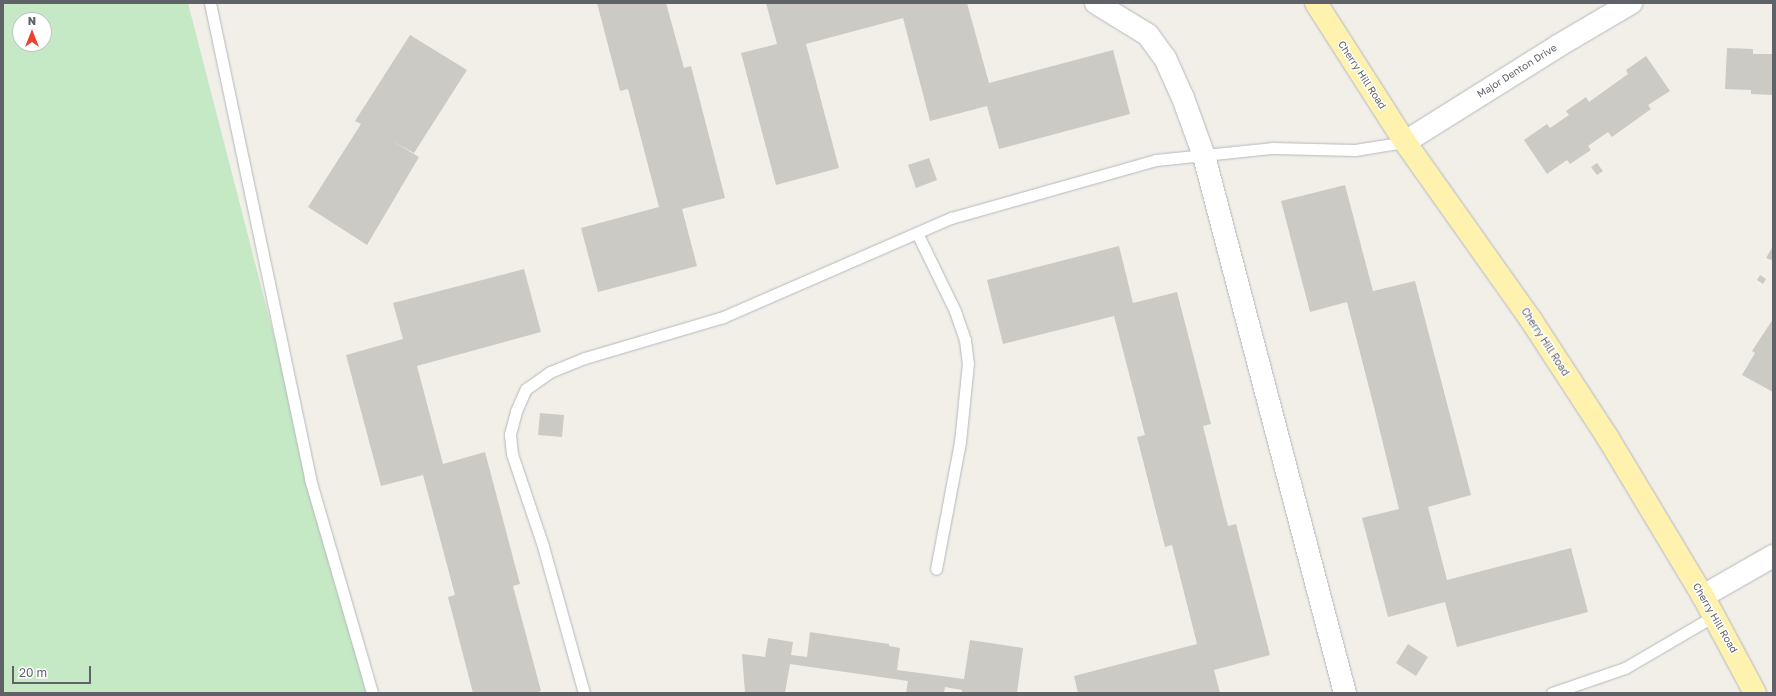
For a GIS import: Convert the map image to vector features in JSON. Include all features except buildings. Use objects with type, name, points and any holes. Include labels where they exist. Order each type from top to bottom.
[{"type":"main road","name":"Cherry Hill Road","points":[[1317,4],[1405,142],[1531,320],[1608,438],[1703,596],[1755,693]]},
{"type":"street","points":[[1096,3],[1148,35],[1165,58],[1183,98],[1204,156],[1345,693]]},
{"type":"street","name":"Major Denton Drive","points":[[1405,142],[1558,46],[1631,3]]},
{"type":"street","points":[[1703,596],[1773,556]]},
{"type":"lane","points":[[210,3],[310,479],[372,693]]},
{"type":"lane","points":[[584,693],[542,543],[512,454],[510,434],[516,411],[526,389],[550,372],[585,358],[723,317],[951,218],[1156,160],[1273,148],[1355,150],[1405,142]]},
{"type":"lane","points":[[917,233],[955,311],[965,340],[968,363],[960,442],[936,568]]},
{"type":"lane","points":[[1552,693],[1625,668],[1714,616]]},
{"type":"green space","points":[[3,3],[188,3],[366,693],[3,693]]}]
